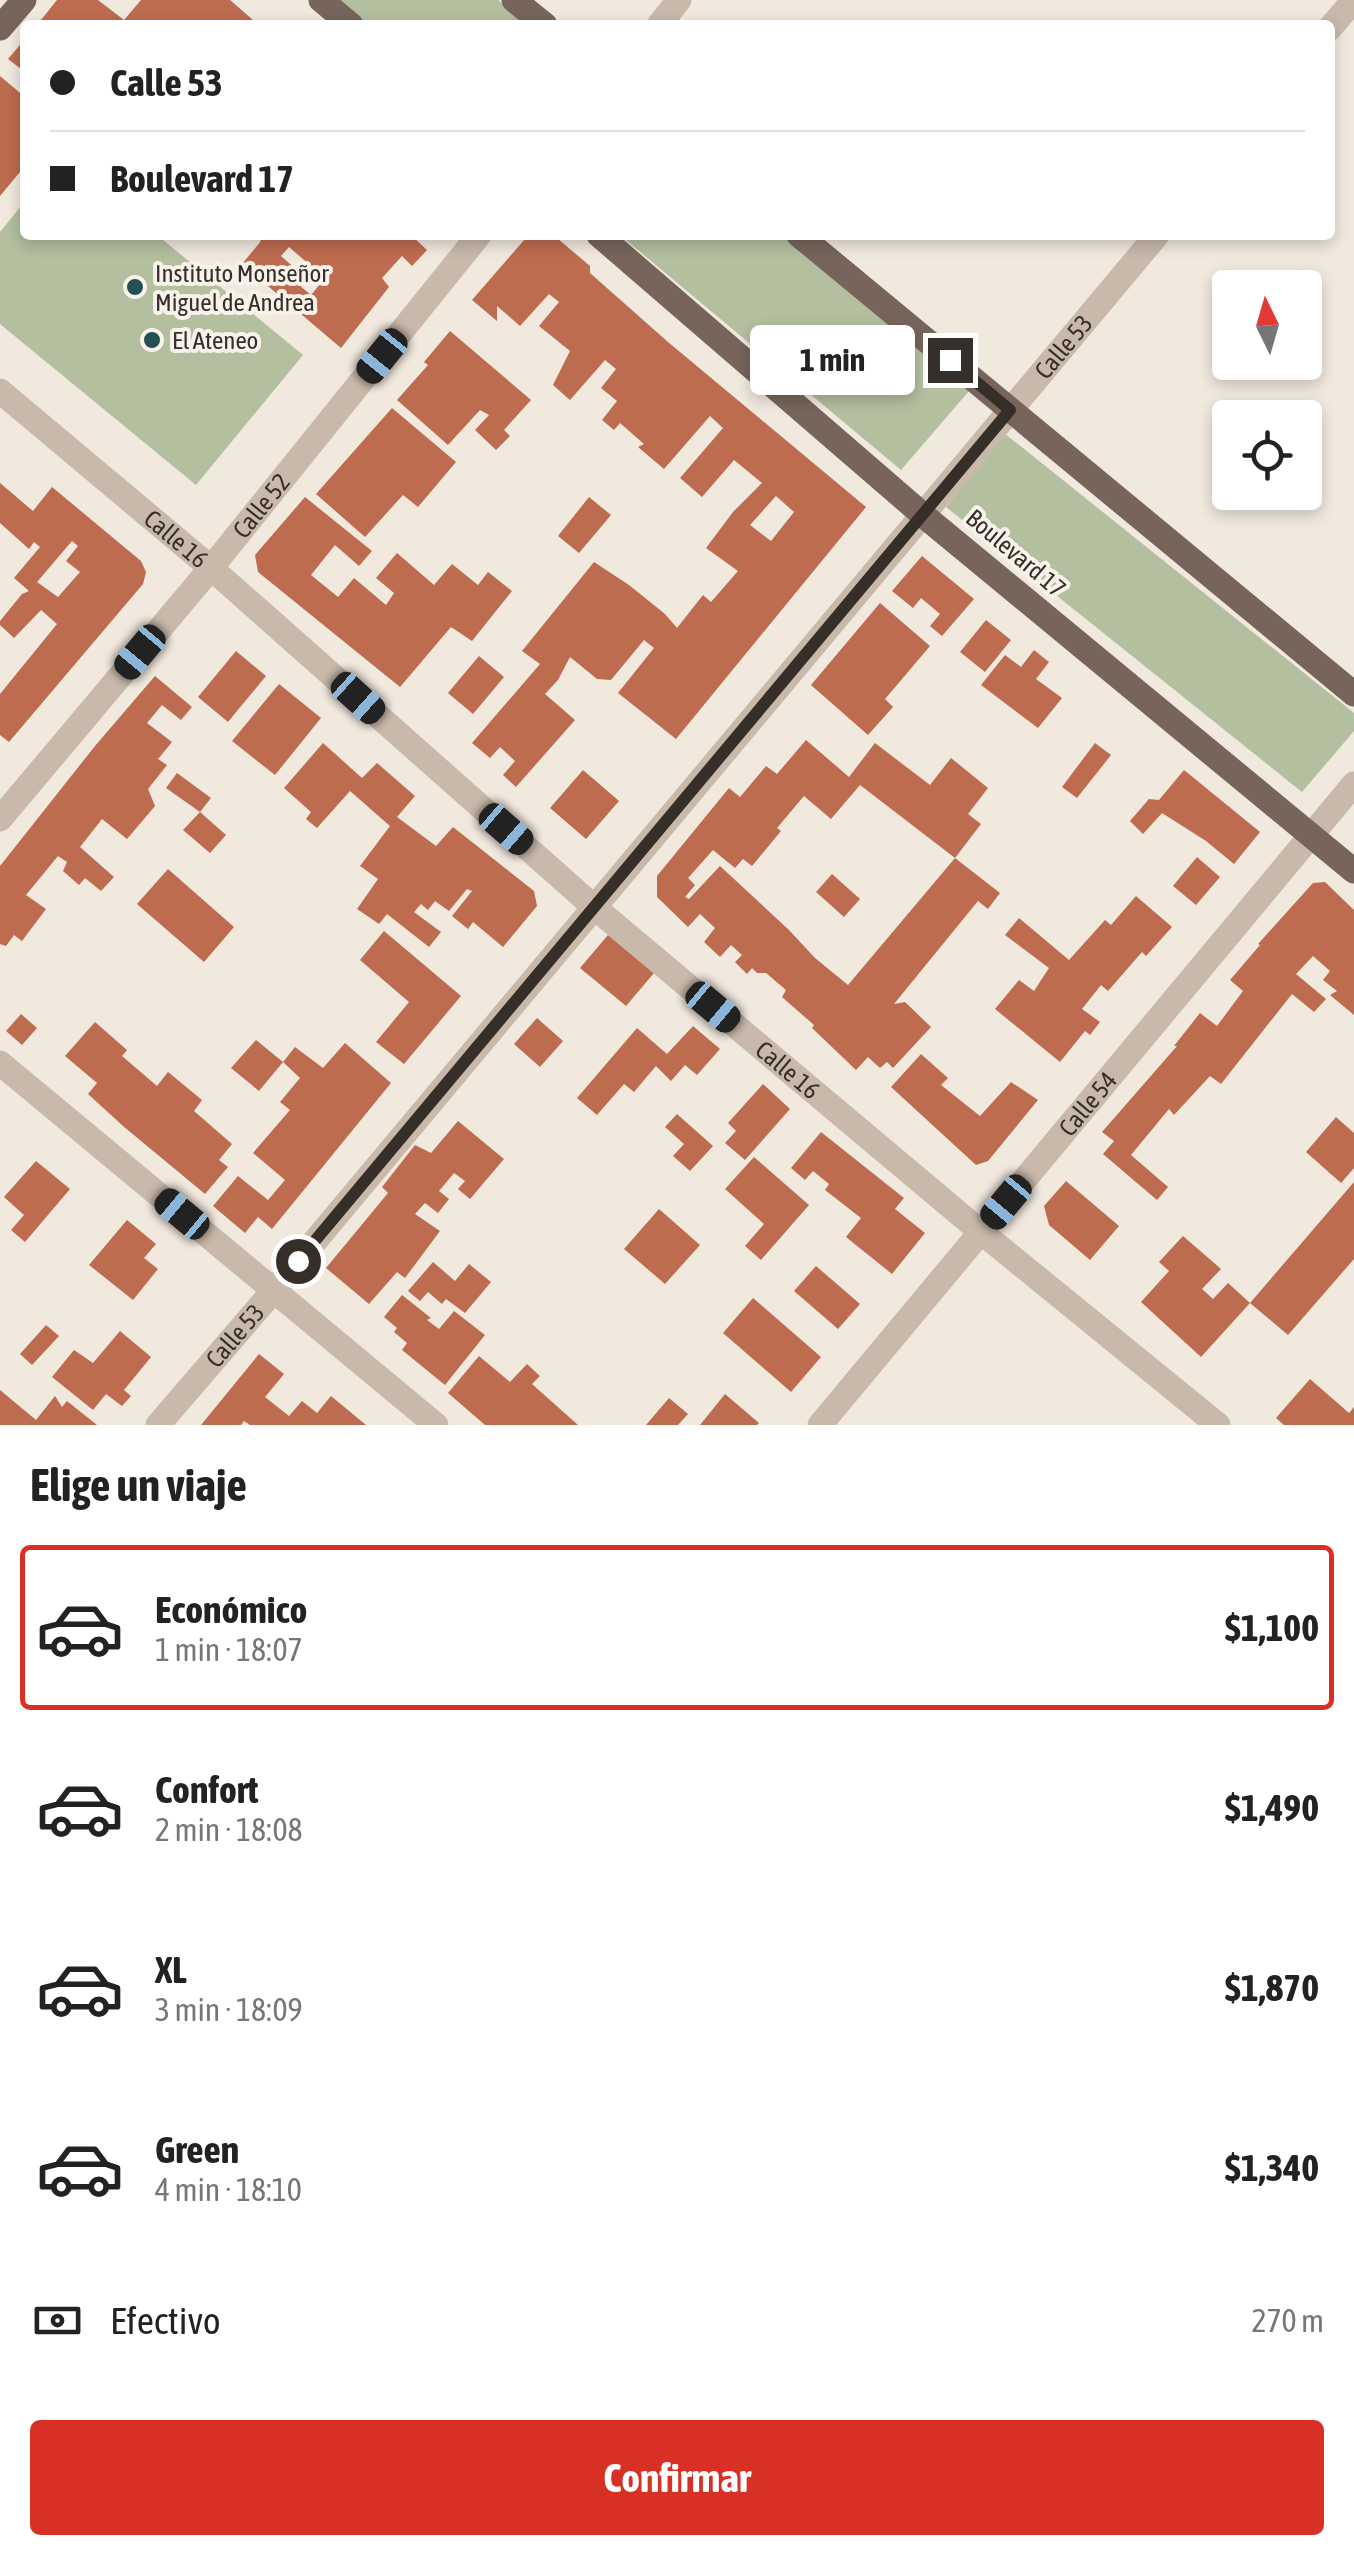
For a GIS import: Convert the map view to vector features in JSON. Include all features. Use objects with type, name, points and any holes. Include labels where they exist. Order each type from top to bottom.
[{"type":"main road","points":[[0,28],[24,0]]},
{"type":"main road","points":[[321,0],[345,20]]},
{"type":"main road","points":[[514,0],[539,20]]},
{"type":"main road","name":"Boulevard 17","points":[[605,240],[923,515],[1354,871]]},
{"type":"main road","points":[[805,240],[1354,694]]},
{"type":"street","points":[[663,20],[679,0]]},
{"type":"street","name":"Calle 52","points":[[0,819],[211,568],[475,240]]},
{"type":"street","name":"Calle 53","points":[[158,1425],[1153,240]]},
{"type":"street","name":"Calle 16","points":[[0,391],[211,568],[594,907],[1218,1425]]},
{"type":"street","name":"Calle 54","points":[[820,1425],[1354,784]]},
{"type":"street","points":[[0,1063],[436,1425]]},
{"type":"green space","points":[[329,0],[498,0],[522,20],[353,20]]},
{"type":"green space","name":"El Ateneo","points":[[20,207],[20,240],[163,240],[303,355],[196,485],[0,324],[0,232]]},
{"type":"green space","points":[[626,240],[791,240],[969,391],[901,470]]},
{"type":"green space","points":[[1004,433],[1354,713],[1354,731],[1302,792],[946,507]]},
{"type":"building","points":[[57,0],[98,0],[124,20],[41,20]]},
{"type":"building","points":[[141,0],[230,0],[253,20],[124,20]]},
{"type":"building","points":[[20,45],[20,68],[8,59]]},
{"type":"building","points":[[0,76],[20,93],[20,172],[0,196]]},
{"type":"building","points":[[260,240],[416,240],[427,250],[412,266],[402,256],[382,278],[389,287],[341,348],[242,264]],"holes":[[[289,247],[325,278],[311,295],[299,285],[306,278],[281,256]]]},
{"type":"building","points":[[524,240],[559,240],[590,266],[590,273],[668,342],[866,507],[676,739],[618,693],[654,648],[644,640],[611,680],[597,679],[570,657],[545,694],[575,720],[516,787],[503,775],[515,761],[500,747],[490,758],[472,743],[540,664],[522,651],[594,562],[629,585],[677,628],[703,595],[711,602],[738,571],[706,548],[733,512],[762,483],[734,460],[702,497],[680,478],[723,428],[710,416],[664,469],[638,447],[644,444],[620,423],[614,430],[602,420],[617,401],[601,388],[616,369],[605,360],[570,400],[553,385],[570,351],[539,326],[559,302],[549,294],[520,326],[497,306],[497,321],[472,300]],"holes":[[[776,496],[794,512],[771,541],[750,525]]]},
{"type":"building","points":[[450,331],[531,400],[504,430],[510,436],[496,450],[475,430],[489,415],[480,410],[448,445],[397,400],[428,365],[424,362]]},
{"type":"building","points":[[392,408],[456,462],[418,507],[403,495],[365,537],[316,494]]},
{"type":"building","points":[[0,483],[33,511],[52,487],[141,561],[146,572],[143,584],[9,742],[0,735],[0,694],[57,624],[41,610],[14,638],[0,625],[22,594],[29,591],[14,578],[40,547],[34,542],[29,549],[0,523]],"holes":[[[72,541],[78,546],[66,561],[80,572],[58,597],[37,582]]]},
{"type":"building","points":[[305,497],[372,551],[359,566],[335,545],[311,575],[338,597],[354,578],[386,605],[394,593],[376,578],[397,553],[434,585],[452,564],[478,585],[488,572],[512,591],[472,641],[451,627],[400,687],[258,572],[255,555]]},
{"type":"building","points":[[589,497],[611,515],[579,553],[558,536]]},
{"type":"building","points":[[922,556],[974,599],[942,636],[930,626],[940,614],[921,598],[913,608],[892,591]]},
{"type":"building","points":[[880,603],[930,646],[885,699],[893,707],[868,735],[811,685]]},
{"type":"building","points":[[986,620],[1011,640],[985,672],[960,652]]},
{"type":"building","points":[[1034,650],[1049,662],[1036,679],[1062,698],[1038,728],[981,685],[1005,655],[1021,667]]},
{"type":"building","points":[[236,651],[266,676],[228,722],[198,697]]},
{"type":"building","points":[[479,656],[504,677],[473,714],[448,693]]},
{"type":"building","points":[[155,676],[192,707],[181,720],[162,705],[147,723],[172,742],[158,759],[167,765],[148,789],[155,806],[127,839],[102,819],[80,847],[114,877],[101,891],[85,878],[79,885],[63,871],[67,862],[58,856],[26,895],[46,909],[22,941],[14,935],[6,946],[0,944],[0,866]]},
{"type":"building","points":[[279,684],[321,718],[275,775],[232,741]]},
{"type":"building","points":[[806,740],[849,777],[875,743],[930,785],[951,758],[988,788],[968,814],[981,824],[955,858],[1000,893],[988,909],[978,901],[894,1004],[905,1002],[931,1027],[893,1068],[887,1062],[880,1068],[868,1057],[856,1070],[782,997],[786,990],[766,973],[757,973],[752,968],[747,974],[735,962],[742,955],[731,945],[720,957],[704,942],[715,928],[700,914],[688,927],[657,897],[657,876],[729,788],[740,797],[766,766],[777,774]],"holes":[[[860,785],[955,858],[848,985],[720,866],[689,899],[685,897],[695,885],[688,878],[713,850],[735,868],[743,859],[752,866],[804,796],[831,819]]]},
{"type":"building","points":[[323,743],[362,778],[377,763],[415,796],[397,817],[436,846],[453,827],[534,891],[537,906],[503,947],[473,922],[468,929],[452,916],[472,891],[467,889],[449,911],[435,901],[428,910],[421,904],[414,912],[441,932],[429,947],[387,914],[379,924],[357,909],[378,879],[360,866],[390,826],[350,791],[317,828],[306,819],[311,812],[284,788]]},
{"type":"building","points":[[1095,743],[1111,755],[1077,798],[1062,787]]},
{"type":"building","points":[[583,770],[619,801],[586,839],[550,808]]},
{"type":"building","points":[[1184,770],[1260,832],[1234,864],[1162,813],[1143,834],[1130,821],[1149,799],[1159,800]]},
{"type":"building","points":[[177,773],[211,798],[200,812],[166,788]]},
{"type":"building","points":[[200,812],[226,835],[210,853],[183,830]]},
{"type":"building","points":[[1197,857],[1220,877],[1196,905],[1173,886]]},
{"type":"building","points":[[168,869],[234,927],[204,962],[137,904]]},
{"type":"building","points":[[832,874],[860,899],[844,917],[816,892]]},
{"type":"building","points":[[1325,882],[1354,910],[1354,1015],[1330,995],[1337,991],[1323,980],[1330,971],[1313,956],[1296,974],[1326,999],[1314,1012],[1292,994],[1221,1084],[1210,1076],[1174,1115],[1169,1109],[1131,1155],[1168,1187],[1157,1200],[1103,1154],[1114,1141],[1102,1132],[1177,1046],[1200,1013],[1217,1026],[1243,991],[1230,980],[1313,883]]},
{"type":"building","points":[[1136,896],[1172,927],[1146,956],[1142,952],[1108,991],[1101,985],[1082,1009],[1100,1022],[1090,1035],[1085,1031],[1060,1062],[995,1009],[1019,980],[1034,991],[1049,968],[1005,935],[1019,918],[1069,960],[1105,920],[1111,925]]},
{"type":"building","points":[[384,931],[461,996],[404,1064],[376,1042],[409,1002],[360,960]]},
{"type":"building","points":[[608,935],[654,973],[626,1006],[580,968]]},
{"type":"building","points":[[21,1014],[37,1028],[22,1045],[6,1031]]},
{"type":"building","points":[[537,1018],[563,1041],[540,1067],[514,1044]]},
{"type":"building","points":[[95,1022],[127,1050],[122,1056],[157,1086],[168,1072],[202,1100],[194,1111],[232,1144],[219,1160],[228,1167],[205,1194],[88,1094],[97,1083],[65,1056]]},
{"type":"building","points":[[693,1026],[720,1049],[697,1075],[685,1065],[671,1081],[656,1066],[634,1092],[624,1084],[597,1115],[577,1098],[637,1028],[667,1054]]},
{"type":"building","points":[[256,1040],[283,1062],[259,1091],[231,1068]]},
{"type":"building","points":[[345,1043],[391,1083],[272,1229],[258,1217],[245,1233],[213,1206],[238,1176],[268,1200],[285,1180],[253,1153],[290,1110],[280,1102],[300,1078],[283,1062],[295,1047],[323,1068]]},
{"type":"building","points":[[921,1054],[948,1078],[941,1085],[980,1116],[1011,1082],[1038,1100],[988,1161],[976,1165],[891,1087]]},
{"type":"building","points":[[763,1084],[790,1109],[745,1160],[725,1143],[736,1131],[728,1123]]},
{"type":"building","points":[[677,1114],[713,1146],[690,1171],[673,1156],[684,1144],[665,1127]]},
{"type":"building","points":[[1336,1117],[1354,1133],[1354,1168],[1341,1183],[1306,1152]]},
{"type":"building","points":[[458,1121],[504,1159],[470,1199],[458,1189],[465,1181],[454,1173],[439,1191],[449,1199],[438,1213],[425,1203],[415,1214],[440,1231],[405,1278],[397,1272],[369,1304],[326,1268],[388,1193],[382,1187],[415,1145],[431,1153]]},
{"type":"building","points":[[821,1132],[904,1198],[895,1209],[925,1233],[892,1274],[846,1237],[861,1218],[825,1190],[829,1184],[813,1171],[805,1180],[791,1168]]},
{"type":"building","points":[[754,1157],[809,1205],[761,1260],[745,1246],[764,1224],[725,1189]]},
{"type":"building","points":[[36,1161],[70,1189],[25,1242],[11,1230],[24,1215],[4,1197]]},
{"type":"building","points":[[1066,1181],[1119,1226],[1090,1260],[1049,1225],[1044,1206]]},
{"type":"building","points":[[1354,1182],[1354,1259],[1288,1335],[1250,1303]]},
{"type":"building","points":[[659,1209],[700,1245],[665,1284],[624,1249]]},
{"type":"building","points":[[127,1220],[156,1244],[144,1258],[158,1269],[133,1300],[89,1265]]},
{"type":"building","points":[[1183,1236],[1221,1269],[1202,1289],[1213,1299],[1228,1283],[1250,1303],[1201,1357],[1141,1302],[1169,1271],[1159,1262]]},
{"type":"building","points":[[433,1262],[455,1281],[469,1264],[491,1282],[465,1313],[446,1299],[442,1304],[428,1292],[420,1301],[408,1291]]},
{"type":"building","points":[[816,1266],[860,1304],[838,1329],[794,1291]]},
{"type":"building","points":[[402,1295],[439,1329],[454,1311],[485,1335],[445,1385],[402,1350],[407,1343],[384,1317]]},
{"type":"building","points":[[753,1298],[821,1357],[791,1392],[723,1333]]},
{"type":"building","points":[[46,1325],[59,1336],[32,1365],[20,1354]]},
{"type":"building","points":[[120,1331],[151,1357],[124,1390],[131,1396],[122,1406],[106,1394],[93,1410],[52,1377],[74,1350],[93,1363]]},
{"type":"building","points":[[259,1354],[284,1374],[265,1397],[289,1416],[302,1401],[317,1413],[331,1396],[366,1425],[250,1425],[244,1421],[241,1425],[201,1425]]},
{"type":"building","points":[[479,1356],[510,1382],[527,1364],[540,1376],[532,1384],[578,1425],[485,1425],[448,1393]]},
{"type":"building","points":[[1310,1379],[1349,1413],[1354,1407],[1354,1425],[1284,1425],[1276,1418]]},
{"type":"building","points":[[0,1390],[36,1420],[55,1396],[62,1407],[67,1401],[97,1425],[0,1425]]},
{"type":"building","points":[[725,1394],[759,1423],[700,1425]]},
{"type":"building","points":[[669,1398],[688,1414],[678,1425],[646,1425]]},
{"type":"place","name":"Instituto Monseñor Miguel de Andrea","points":[[135,287]]},
{"type":"place","name":"El Ateneo","points":[[152,340]]},
{"type":"route","points":[[298,1261],[1010,410],[950,360]]}]
